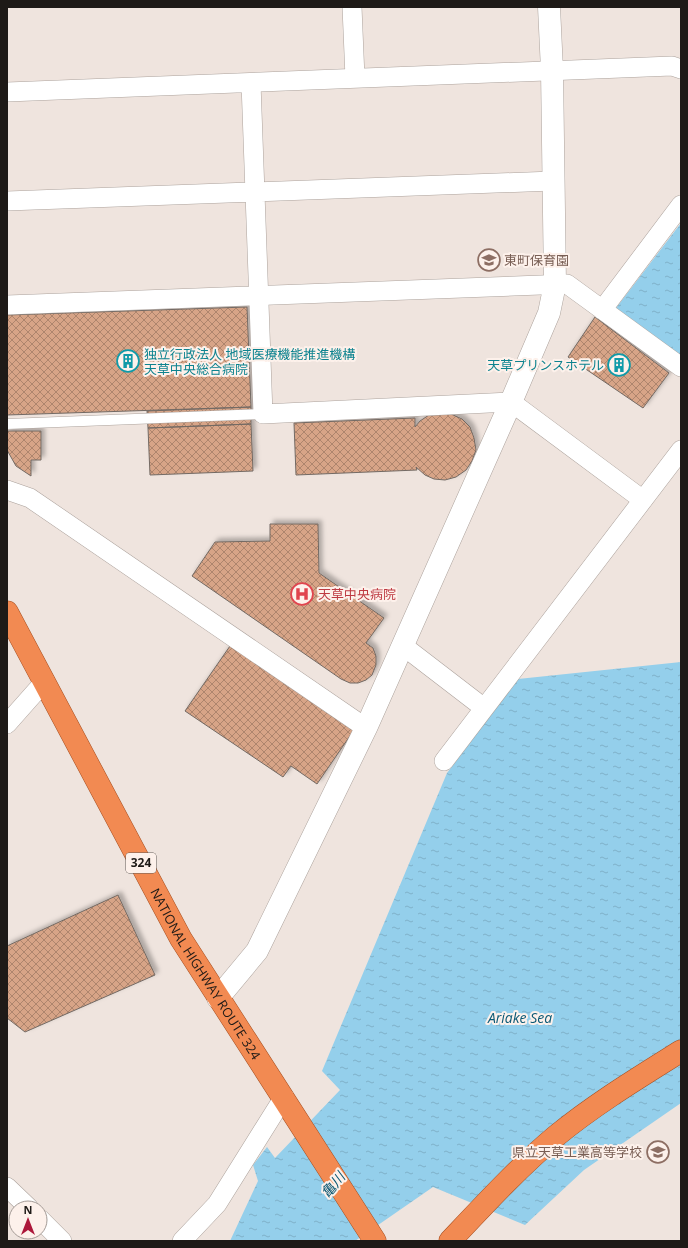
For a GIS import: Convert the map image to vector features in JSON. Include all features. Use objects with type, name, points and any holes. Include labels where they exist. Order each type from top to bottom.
[{"type":"highway","name":"NATIONAL HIGHWAY ROUTE 324","points":[[7,612],[182,939],[218,998],[287,1102],[375,1241]]},
{"type":"highway","points":[[450,1241],[506,1182],[555,1136],[609,1095],[681,1051]]},
{"type":"street","points":[[352,7],[355,78]]},
{"type":"street","points":[[218,998],[257,951],[366,728],[549,313],[554,284],[552,70],[549,7]]},
{"type":"street","points":[[7,92],[552,70],[672,66],[681,68]]},
{"type":"street","points":[[250,82],[263,414],[511,402],[643,500]]},
{"type":"street","points":[[7,202],[553,181]]},
{"type":"street","points":[[602,310],[681,205]]},
{"type":"street","points":[[7,305],[567,284],[681,367]]},
{"type":"street","points":[[444,761],[681,450]]},
{"type":"street","points":[[7,490],[30,498],[366,728]]},
{"type":"street","points":[[402,645],[484,708]]},
{"type":"street","points":[[7,724],[45,681]]},
{"type":"street","points":[[182,1241],[217,1204],[287,1102]]},
{"type":"street","points":[[7,1187],[21,1200]]},
{"type":"street","points":[[48,1227],[62,1241]]},
{"type":"lane","points":[[7,424],[263,414]]},
{"type":"water","points":[[681,223],[681,356],[616,308]]},
{"type":"water","name":"Ariake Sea","points":[[681,662],[681,1103],[584,1170],[525,1225],[433,1187],[355,1241],[230,1241],[258,1181],[253,1165],[267,1147],[275,1158],[340,1090],[322,1071],[447,773],[518,679]]},
{"type":"building","name":"独立行政法人 地域医療機能推進機構 天草中央総合病院","points":[[247,307],[251,407],[7,415],[7,315]]},
{"type":"building","name":"天草プリンスホテル","points":[[595,317],[669,373],[643,408],[568,357]]},
{"type":"building","points":[[251,407],[251,424],[148,428],[147,411]]},
{"type":"building","points":[[451,414],[462,419],[470,427],[476,450],[472,461],[466,470],[456,477],[445,480],[434,479],[425,475],[416,467],[417,470],[296,475],[294,423],[415,418],[415,427],[420,421],[429,415]]},
{"type":"building","points":[[251,424],[253,471],[150,475],[148,428]]},
{"type":"building","points":[[7,431],[41,431],[41,460],[31,460],[31,476],[16,466],[7,450]]},
{"type":"building","points":[[270,524],[318,524],[319,573],[384,618],[366,643],[373,648],[376,656],[376,665],[372,675],[366,680],[358,683],[350,683],[341,679],[192,576],[215,542],[270,541]]},
{"type":"building","points":[[230,646],[354,730],[317,784],[291,766],[283,777],[185,711]]},
{"type":"building","points":[[118,895],[155,975],[25,1032],[7,1018],[7,946]]},
{"type":"place","name":"東町保育園","points":[[489,260]]},
{"type":"place","name":"独立行政法人 地域医療機能推進機構 天草中央総合病院","points":[[128,361]]},
{"type":"place","name":"天草プリンスホテル","points":[[619,365]]},
{"type":"place","name":"天草中央病院","points":[[302,594]]},
{"type":"place","name":"県立天草工業高等学校","points":[[658,1152]]},
{"type":"water label","name":"亀川","points":[[333,1185]]}]
